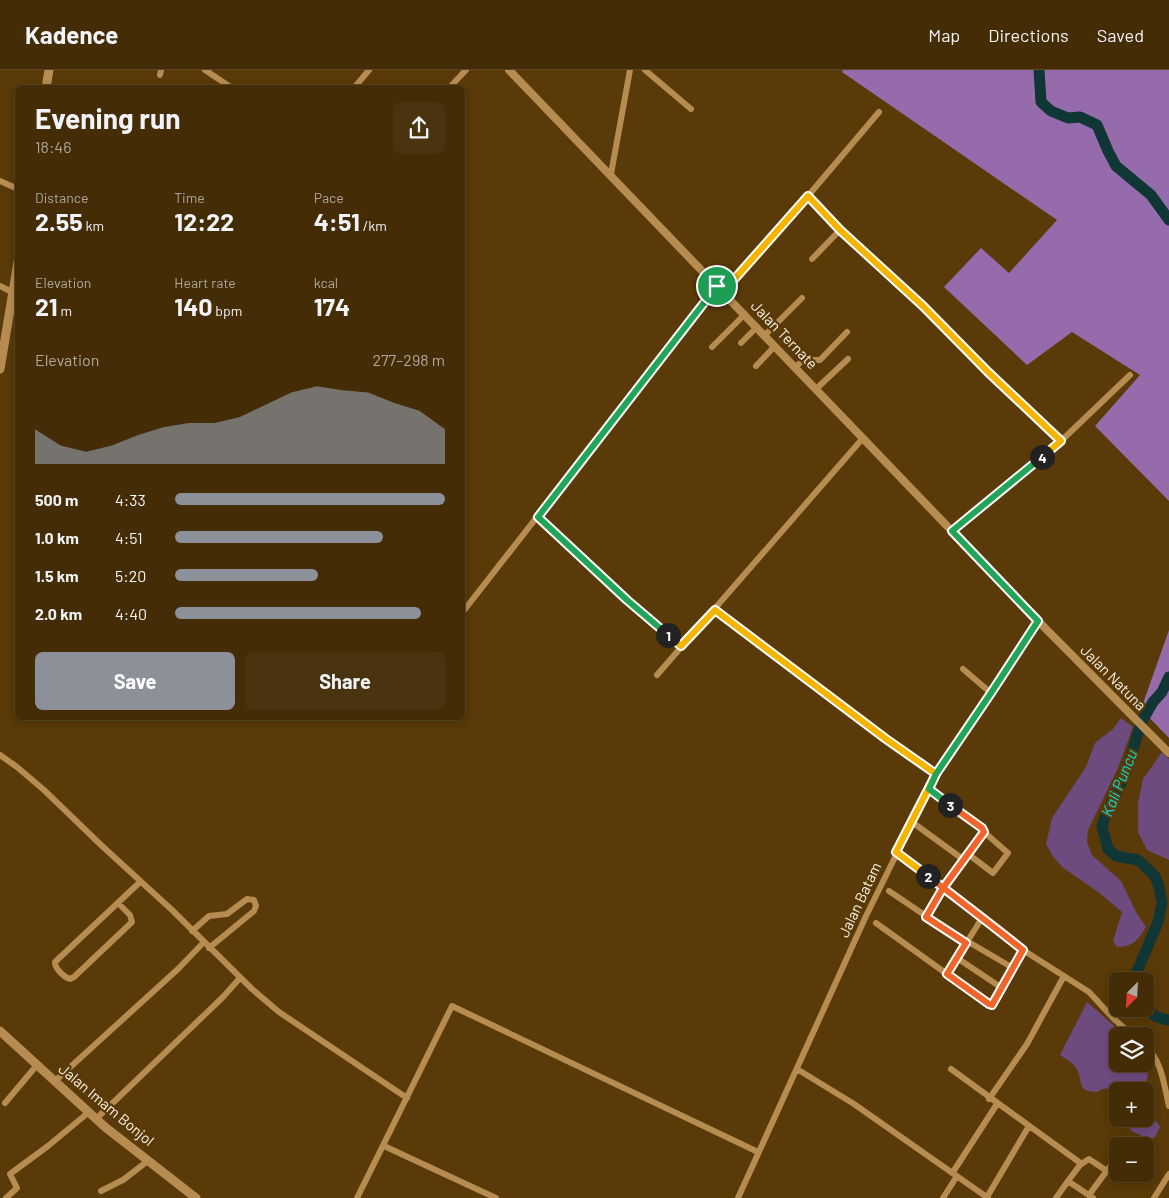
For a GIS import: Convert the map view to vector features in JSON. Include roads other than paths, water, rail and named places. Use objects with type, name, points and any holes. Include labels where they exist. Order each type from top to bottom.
[{"type":"main road","points":[[46,85],[49,70]]},
{"type":"main road","points":[[0,369],[15,277]]},
{"type":"main road","name":"Jalan Imam Bonjol","points":[[0,1031],[92,1116],[196,1198]]},
{"type":"street","points":[[205,70],[228,85]]},
{"type":"street","points":[[356,85],[369,70]]},
{"type":"street","points":[[452,85],[466,70]]},
{"type":"street","name":"Jalan Ternate","points":[[509,70],[611,174],[1038,621]]},
{"type":"street","points":[[611,174],[630,70]]},
{"type":"street","points":[[646,70],[691,109]]},
{"type":"street","points":[[723,292],[879,112]]},
{"type":"street","points":[[0,182],[15,188]]},
{"type":"street","points":[[808,196],[840,230],[923,306],[988,372],[1061,441]]},
{"type":"street","points":[[812,259],[840,230]]},
{"type":"street","points":[[0,286],[12,292]]},
{"type":"street","points":[[465,609],[717,286]]},
{"type":"street","points":[[765,335],[802,298]]},
{"type":"street","points":[[712,347],[745,314]]},
{"type":"street","points":[[741,343],[757,327]]},
{"type":"street","points":[[795,367],[805,360],[820,360],[847,332]]},
{"type":"street","points":[[756,366],[775,346]]},
{"type":"street","points":[[816,389],[848,359]]},
{"type":"street","points":[[952,531],[1061,441],[1130,375]]},
{"type":"street","points":[[657,675],[863,438]]},
{"type":"street","points":[[538,517],[627,600],[681,646]]},
{"type":"street","points":[[715,610],[878,733],[936,774]]},
{"type":"street","name":"Jalan Batam","points":[[739,1198],[758,1152],[896,852],[936,774],[1038,621]]},
{"type":"street","name":"Jalan Natuna","points":[[1038,621],[1169,754]]},
{"type":"street","points":[[963,668],[991,693]]},
{"type":"street","points":[[0,755],[44,790],[240,978],[279,1012],[407,1098]]},
{"type":"street","points":[[912,822],[992,873],[995,873],[1008,853],[982,828],[929,789]]},
{"type":"street","points":[[926,917],[943,888],[984,832]]},
{"type":"street","points":[[896,852],[1023,950],[1093,995],[1123,1027]]},
{"type":"street","points":[[118,903],[130,915],[132,922],[74,977],[70,979],[65,977],[55,962],[140,882]]},
{"type":"street","points":[[889,891],[966,942],[1014,968]]},
{"type":"street","points":[[192,931],[209,916],[227,914],[247,899],[254,900],[256,906],[254,911],[209,948]]},
{"type":"street","points":[[947,974],[982,918]]},
{"type":"street","points":[[876,923],[990,1005],[995,1002],[1023,950]]},
{"type":"street","points":[[55,1081],[178,969],[204,942]]},
{"type":"street","points":[[957,958],[1002,988]]},
{"type":"street","points":[[989,1099],[1027,1044],[1064,976]]},
{"type":"street","points":[[6,1198],[17,1188],[10,1174],[68,1130],[92,1116],[229,991],[240,978]]},
{"type":"street","points":[[357,1198],[452,1006],[758,1152]]},
{"type":"street","points":[[1154,1055],[1169,1106]]},
{"type":"street","points":[[5,1103],[37,1065]]},
{"type":"street","points":[[797,1068],[854,1104],[988,1198],[1029,1126]]},
{"type":"street","points":[[951,1070],[989,1099],[1077,1160],[1080,1165]]},
{"type":"street","points":[[943,1198],[955,1174],[997,1104]]},
{"type":"street","points":[[384,1146],[496,1198]]},
{"type":"street","points":[[101,1191],[123,1180],[149,1160]]},
{"type":"street","points":[[1056,1198],[1080,1165],[1089,1160],[1107,1171]]},
{"type":"street","points":[[1068,1181],[1091,1197],[1109,1168]]},
{"type":"street","points":[[1154,1198],[1168,1175]]},
{"type":"waterway","name":"Kali Puncu","points":[[1039,70],[1041,102],[1051,111],[1068,118],[1080,117],[1097,125],[1116,166],[1151,195],[1169,220]]},
{"type":"waterway","name":"Kali Puncu","points":[[1137,972],[1158,922],[1162,903],[1159,887],[1155,876],[1138,860],[1116,856],[1108,849],[1102,826],[1126,773],[1141,723],[1153,702],[1162,692],[1169,677]]},
{"type":"waterway","name":"Kali Puncu","points":[[1154,1015],[1169,1020]]}]
